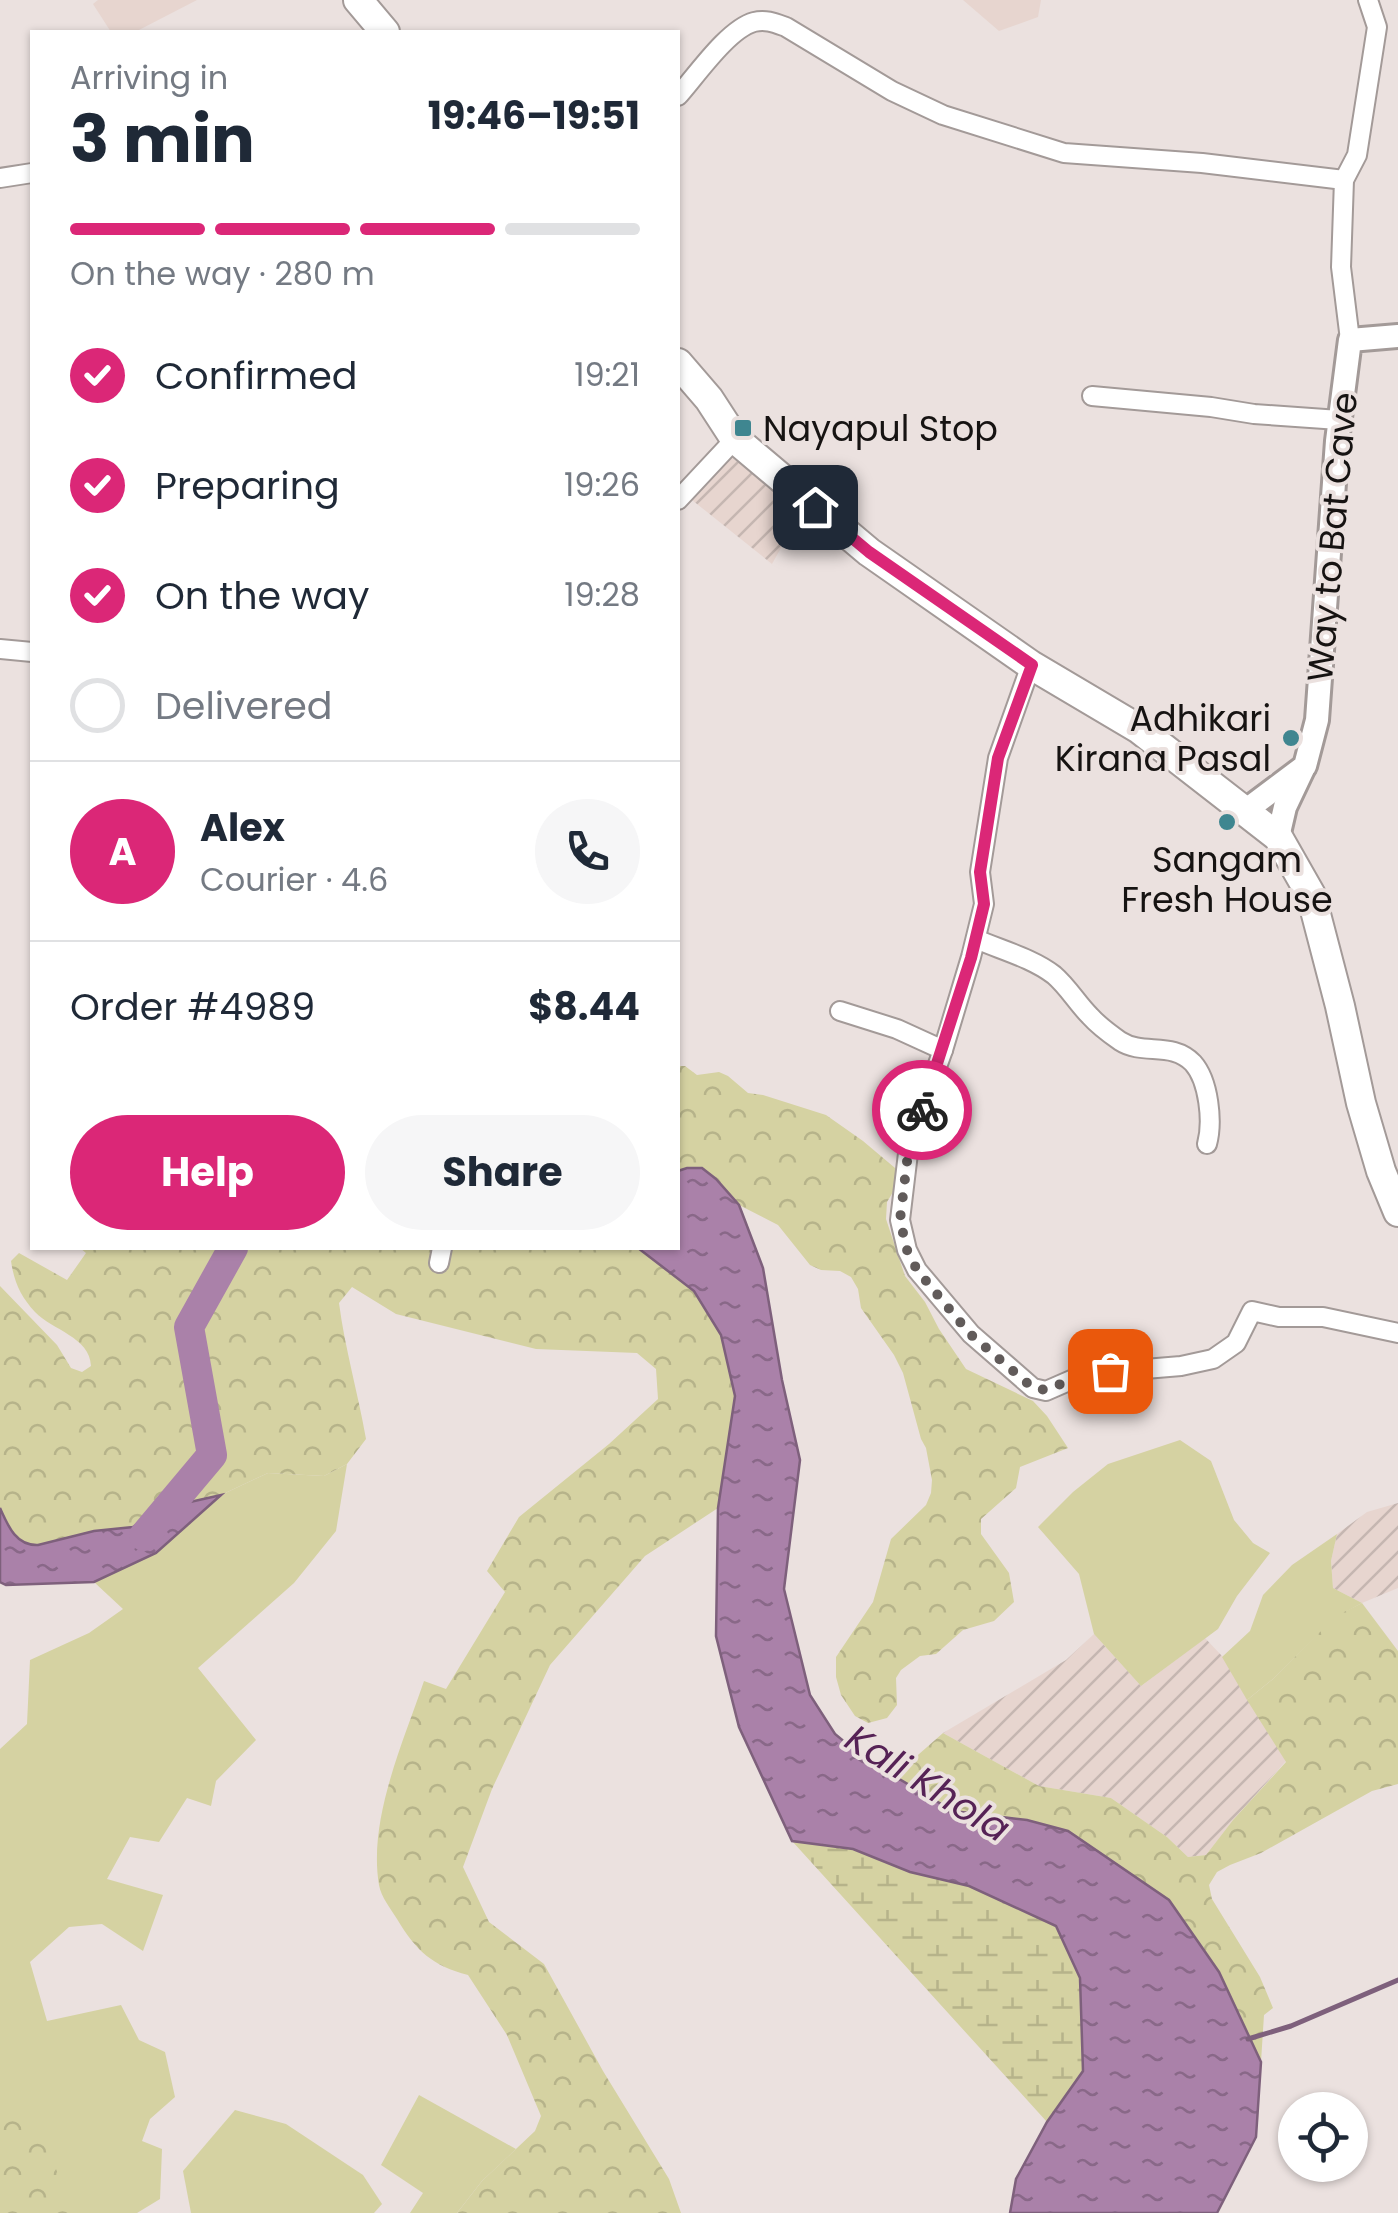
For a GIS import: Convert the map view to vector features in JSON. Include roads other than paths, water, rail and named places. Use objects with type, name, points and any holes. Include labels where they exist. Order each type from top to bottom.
[{"type":"main road","points":[[1350,340],[1398,336]]},
{"type":"main road","name":"Way to Bat Cave","points":[[1278,837],[1284,808],[1305,766],[1317,720],[1339,420],[1350,340]]},
{"type":"main road","points":[[680,365],[709,399],[735,439],[869,552],[1032,665],[1139,729],[1278,837],[1311,895],[1361,1103],[1398,1212]]},
{"type":"main road","points":[[1245,811],[1305,766]]},
{"type":"street","points":[[1350,340],[1340,267],[1344,180],[1357,155],[1377,26],[1368,0]]},
{"type":"street","points":[[680,94],[728,40],[753,22],[768,20],[892,91],[944,115],[1064,153],[1202,163],[1344,180]]},
{"type":"street","points":[[0,178],[30,172]]},
{"type":"street","points":[[1092,396],[1339,420]]},
{"type":"street","points":[[680,498],[735,439]]},
{"type":"street","points":[[0,649],[30,652]]},
{"type":"street","points":[[1032,665],[998,758],[980,872],[984,904],[976,939],[909,1145],[900,1220],[907,1250],[917,1270],[970,1334],[1033,1388],[1046,1390],[1085,1374],[1180,1366],[1213,1359],[1236,1343],[1252,1312],[1324,1317],[1398,1334]]},
{"type":"street","points":[[976,939],[1051,973],[1091,1018],[1124,1044],[1170,1049],[1186,1057],[1204,1081],[1211,1129],[1207,1144]]},
{"type":"street","points":[[840,1011],[943,1050]]},
{"type":"water","points":[[702,1168],[739,1205],[763,1268],[800,1460],[784,1589],[810,1695],[835,1734],[864,1758],[953,1811],[1027,1820],[1068,1831],[1169,1900],[1219,1972],[1261,2062],[1256,2137],[1217,2213],[1010,2213],[1016,2179],[1047,2122],[1083,2071],[1080,1978],[1056,1926],[969,1886],[910,1872],[853,1849],[792,1841],[739,1727],[716,1636],[718,1508],[735,1396],[721,1335],[694,1291],[641,1250],[680,1250],[680,1170]]},
{"type":"water","points":[[221,1495],[156,1553],[94,1582],[0,1582],[0,1508],[18,1538],[38,1545],[94,1531],[133,1527],[159,1509]]},
{"type":"waterway","name":"Kali Khola","points":[[144,1536],[212,1455],[189,1327],[232,1250]]},
{"type":"waterway","points":[[1248,2039],[1291,2026],[1398,1980]]},
{"type":"place","name":"Nayapul Stop","points":[[743,428]]},
{"type":"place","name":"Adhikari Kirana Pasal","points":[[1291,738]]},
{"type":"place","name":"Sangam Fresh House","points":[[1227,822]]}]
